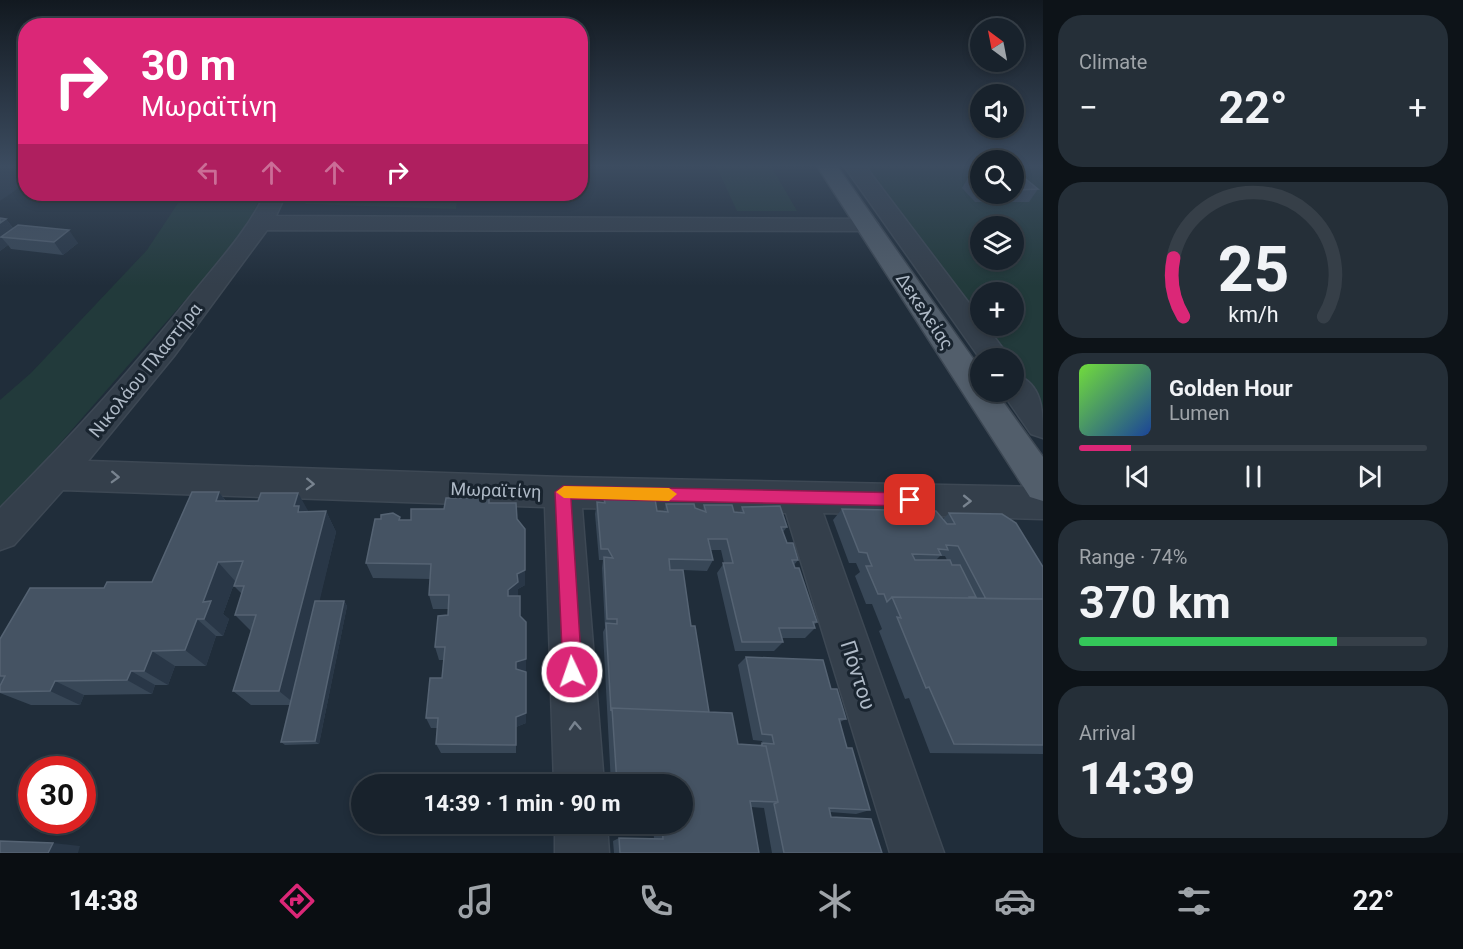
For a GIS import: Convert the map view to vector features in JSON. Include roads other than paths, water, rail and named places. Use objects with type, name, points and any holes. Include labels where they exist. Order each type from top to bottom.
[{"type":"main road","name":"Δεκελείας","points":[[854,206],[1043,486]]},
{"type":"street","name":"Νικολάου Πλαστήρα","points":[[0,533],[57,475],[159,357],[260,223],[269,206]]},
{"type":"street","points":[[883,206],[988,348]]},
{"type":"street","points":[[260,223],[866,224]]},
{"type":"street","points":[[1024,399],[1043,425]]},
{"type":"street","name":"Μωραϊτίνη","points":[[57,475],[563,492],[1043,503]]},
{"type":"street","points":[[563,492],[578,774]]},
{"type":"street","name":"Πόντου","points":[[799,497],[917,853]]},
{"type":"street","points":[[581,834],[582,853]]}]
